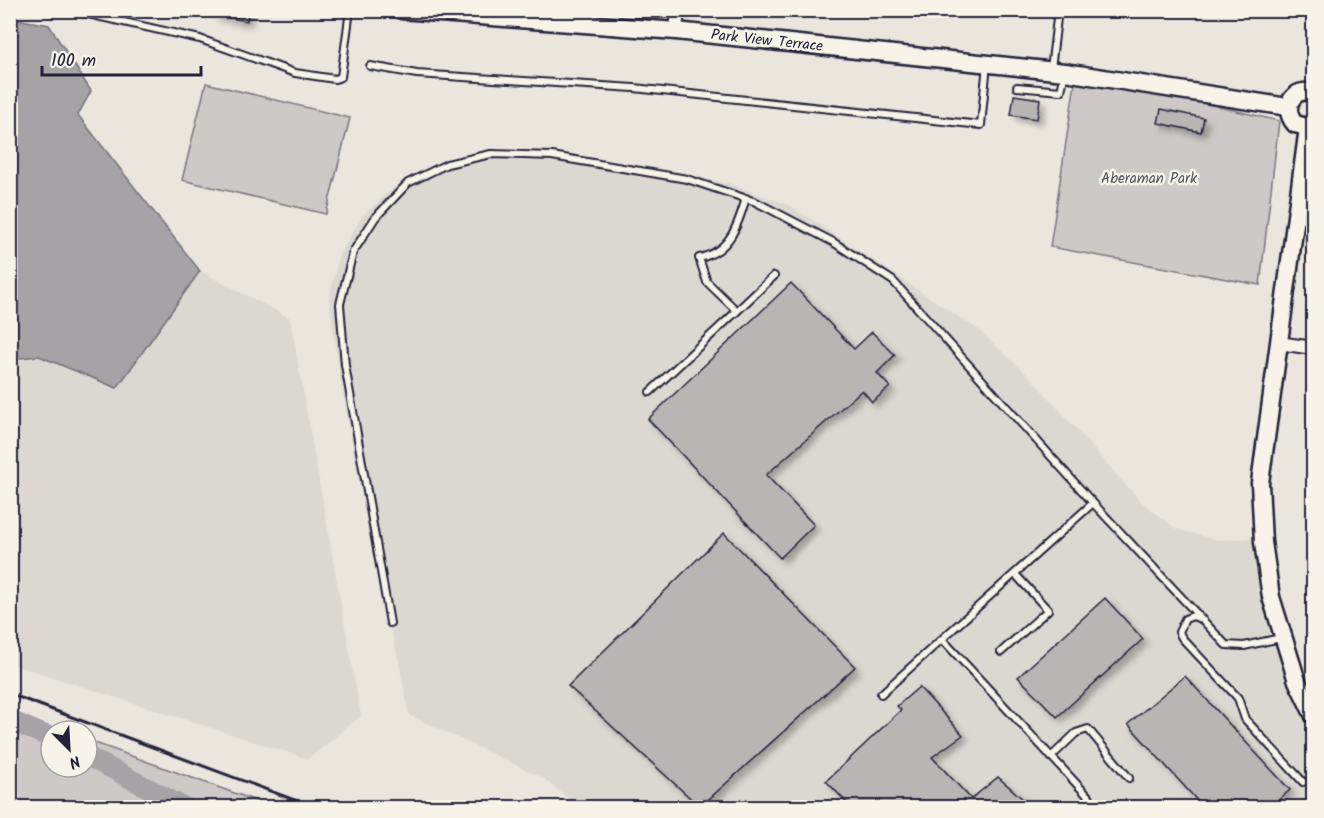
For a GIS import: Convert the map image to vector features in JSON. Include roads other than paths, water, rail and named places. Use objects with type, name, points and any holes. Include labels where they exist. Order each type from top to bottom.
[{"type":"main road","name":"Park View Terrace","points":[[401,10],[496,14],[1065,72],[1288,107]]},
{"type":"main road","points":[[1314,93],[1298,93],[1289,102],[1288,107],[1288,114],[1295,124],[1310,126],[1260,483],[1263,542],[1271,597],[1297,681],[1314,716]]},
{"type":"street","points":[[676,31],[678,10]]},
{"type":"street","points":[[1278,343],[1314,348]]},
{"type":"lane","points":[[70,10],[200,39],[295,73],[334,79],[341,77],[350,10]]},
{"type":"lane","points":[[1017,87],[1061,91],[1065,72],[1058,10]]},
{"type":"lane","points":[[370,66],[417,74],[633,88],[981,125],[987,64]]},
{"type":"lane","points":[[390,623],[345,365],[340,304],[353,252],[375,218],[408,183],[447,164],[491,154],[552,156],[687,179],[756,202],[833,242],[893,281],[1093,503],[1226,645],[1244,646],[1282,637]]},
{"type":"lane","points":[[737,311],[707,282],[699,258],[706,257],[727,244],[738,225],[746,198]]},
{"type":"lane","points":[[650,392],[774,276]]},
{"type":"lane","points":[[881,694],[1093,503]]},
{"type":"lane","points":[[1001,652],[1048,610],[1016,574]]},
{"type":"lane","points":[[1202,619],[1192,616],[1185,619],[1179,632],[1182,638],[1238,698],[1245,719],[1303,782]]},
{"type":"lane","points":[[943,640],[1099,807]]},
{"type":"lane","points":[[1051,757],[1076,733],[1088,729],[1129,778]]},
{"type":"waterway","points":[[10,720],[39,733]]},
{"type":"waterway","points":[[99,762],[186,808]]},
{"type":"railway","points":[[10,694],[316,808]]},
{"type":"park label","name":"Aberaman Park","points":[[1149,178]]}]
